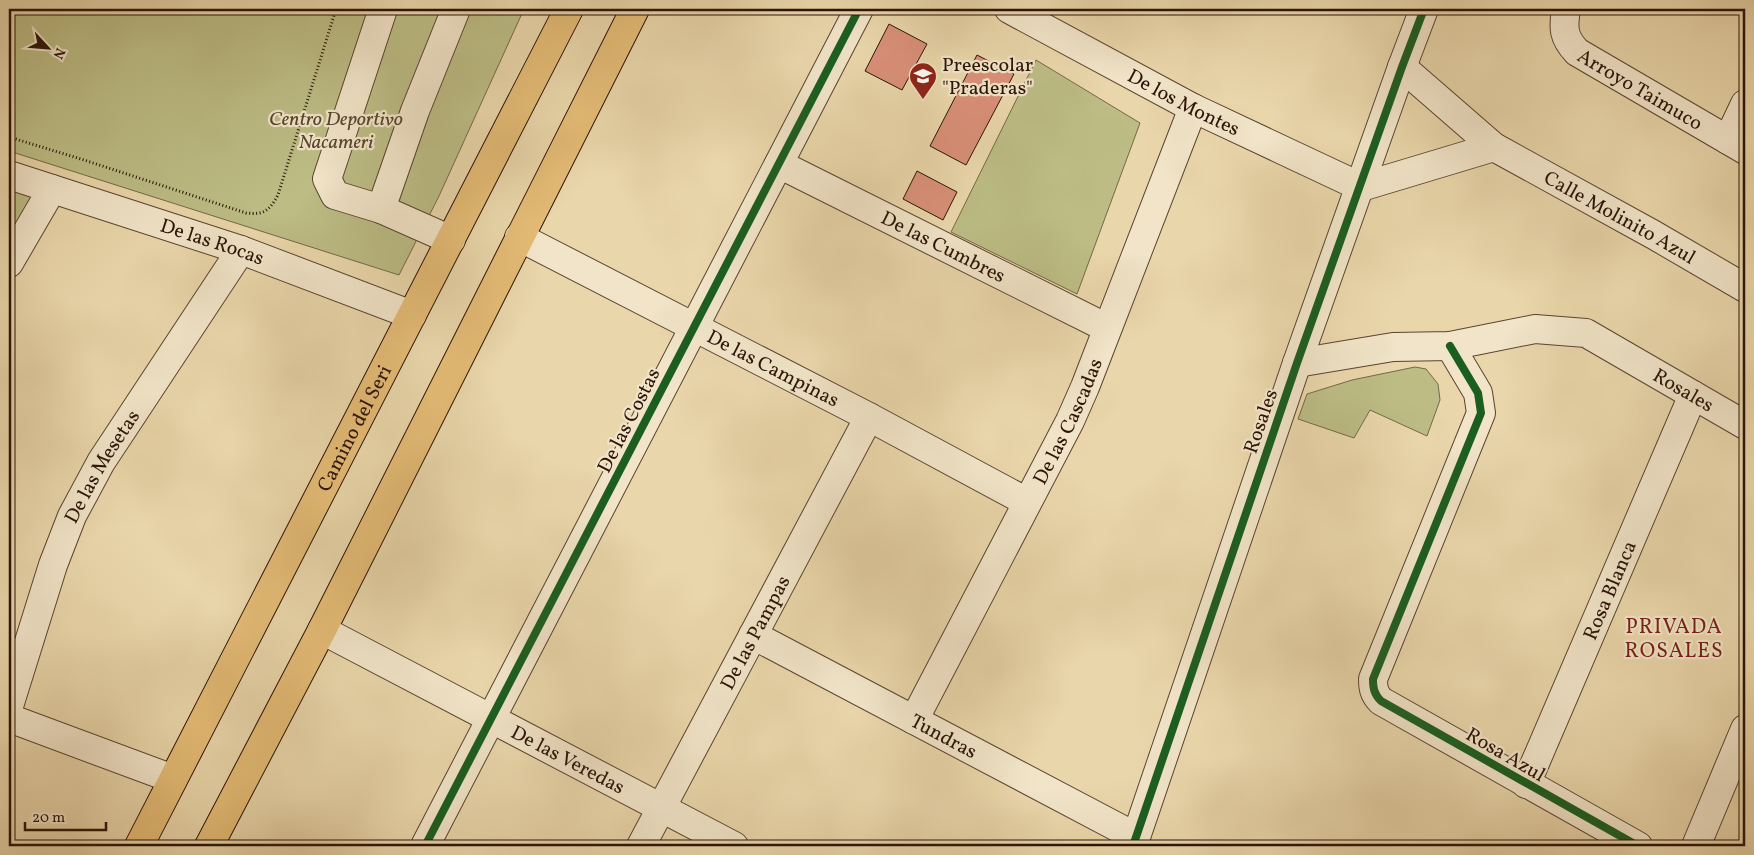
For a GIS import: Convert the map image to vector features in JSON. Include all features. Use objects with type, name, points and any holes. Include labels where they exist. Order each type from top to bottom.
[{"type":"main road","points":[[548,49],[551,9]]},
{"type":"main road","name":"Camino del Seri","points":[[139,846],[569,9]]},
{"type":"main road","points":[[208,846],[322,630],[518,237],[635,9]]},
{"type":"street","points":[[384,9],[327,179],[335,195],[381,209],[450,240]]},
{"type":"street","points":[[381,209],[415,111],[456,9]]},
{"type":"street","name":"De las Costas","points":[[425,846],[859,9]]},
{"type":"street","name":"De los Montes","points":[[1009,9],[1193,108],[1361,186]]},
{"type":"street","name":"Rosales","points":[[1134,841],[1297,363],[1424,9]]},
{"type":"street","name":"Arroyo Taimuco","points":[[1566,9],[1564,20],[1565,34],[1569,43],[1577,52],[1736,145]]},
{"type":"street","name":"Calle Molinito Azul","points":[[1402,67],[1494,147],[1654,235],[1745,288]]},
{"type":"street","points":[[1736,145],[1745,104]]},
{"type":"street","name":"De las Cascadas","points":[[914,720],[1070,421],[1085,387],[1193,108]]},
{"type":"street","points":[[1361,186],[1494,147]]},
{"type":"street","name":"De las Cumbres","points":[[779,164],[1107,328]]},
{"type":"street","name":"De las Rocas","points":[[9,175],[242,250],[412,316]]},
{"type":"street","points":[[9,263],[52,189]]},
{"type":"street","name":"De las Campinas","points":[[518,237],[869,417],[1027,502]]},
{"type":"street","name":"De las Mesetas","points":[[9,706],[53,565],[72,516],[100,462],[242,250]]},
{"type":"street","name":"Rosales","points":[[1297,363],[1393,347],[1450,346],[1535,329],[1586,333],[1745,424]]},
{"type":"street","name":"Rosa Azul","points":[[1450,346],[1478,392],[1482,414],[1373,679],[1373,688],[1381,701],[1638,846]]},
{"type":"street","name":"Rosa Blanca","points":[[1526,784],[1693,395]]},
{"type":"street","name":"De las Pampas","points":[[641,846],[869,417]]},
{"type":"street","name":"De las Veredas","points":[[322,630],[734,846]]},
{"type":"street","name":"Tundras","points":[[753,636],[914,720],[1134,841]]},
{"type":"street","points":[[9,718],[173,779]]},
{"type":"street","points":[[1696,846],[1745,729]]},
{"type":"path","points":[[9,137],[246,213],[259,214],[271,207],[278,195],[336,9]]},
{"type":"green space","name":"Centro Deportivo Nacameri","points":[[9,9],[524,9],[439,196],[399,275],[9,151]]},
{"type":"green space","points":[[1036,60],[1140,123],[1077,294],[951,232]]},
{"type":"green space","points":[[9,185],[38,193],[9,243]]},
{"type":"green space","points":[[1415,367],[1426,369],[1438,384],[1440,400],[1427,436],[1370,410],[1354,438],[1298,419],[1307,394],[1352,380]]},
{"type":"building","points":[[889,24],[927,44],[902,90],[865,71]]},
{"type":"building","points":[[977,55],[1014,74],[966,165],[930,146]]},
{"type":"building","points":[[917,171],[957,192],[943,220],[903,199]]},
{"type":"cycle path","points":[[425,846],[859,9]]},
{"type":"cycle path","points":[[1133,846],[1297,363],[1424,9]]},
{"type":"cycle path","points":[[1450,346],[1478,393],[1481,413],[1373,679],[1374,691],[1381,701],[1638,846]]},
{"type":"place","name":"Preescolar \"Praderas\"","points":[[923,100]]},
{"type":"district","name":"PRIVADA ROSALES","points":[[1674,638]]}]
